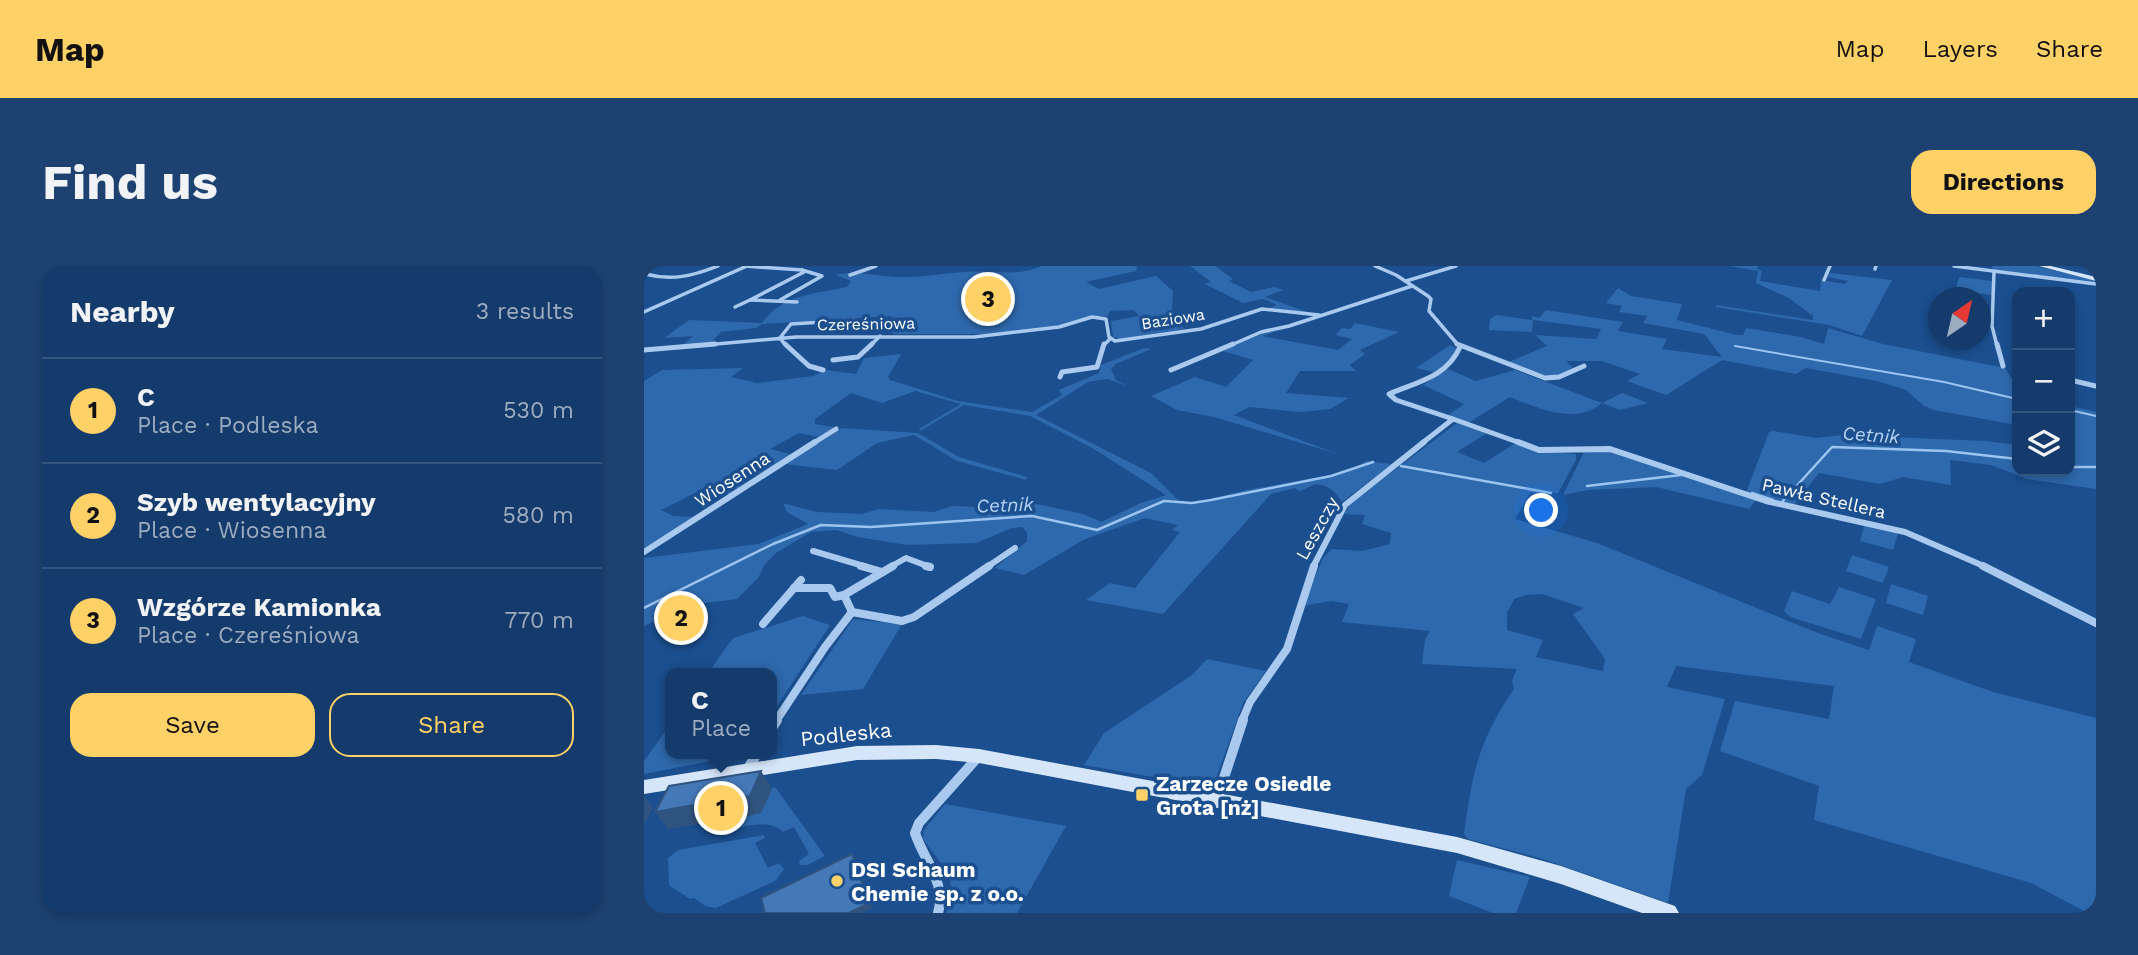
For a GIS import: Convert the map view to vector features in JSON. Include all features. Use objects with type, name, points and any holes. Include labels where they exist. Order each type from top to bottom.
[{"type":"street","points":[[645,274],[658,278],[686,279],[718,266]]},
{"type":"street","points":[[644,312],[745,266],[802,270],[822,276],[778,301]]},
{"type":"street","points":[[850,275],[876,266]]},
{"type":"street","points":[[1375,266],[1406,281],[1428,296],[1431,299],[1429,311],[1460,347],[1545,378],[1559,377],[1584,366]]},
{"type":"street","points":[[1406,281],[1455,266]]},
{"type":"street","points":[[1824,280],[1830,266]]},
{"type":"street","points":[[1954,266],[2096,281]]},
{"type":"street","points":[[2042,266],[2096,281]]},
{"type":"street","points":[[735,307],[804,272],[802,270]]},
{"type":"street","points":[[1994,272],[1993,326],[2003,366]]},
{"type":"street","name":"Baziowa","points":[[1171,370],[1219,352],[1257,333],[1412,286]]},
{"type":"street","points":[[750,300],[797,302]]},
{"type":"street","name":"Baziowa","points":[[1110,339],[1115,341],[1201,329],[1262,309],[1319,315]]},
{"type":"street","name":"Czereśniowa","points":[[644,351],[781,339],[994,335],[1059,327],[1088,318],[1105,318],[1110,339]]},
{"type":"street","points":[[823,370],[809,366],[781,339],[791,324],[855,320]]},
{"type":"street","points":[[833,360],[858,357],[881,336]]},
{"type":"street","points":[[1060,377],[1062,372],[1097,367],[1104,343],[1110,339]]},
{"type":"street","points":[[1453,419],[1396,400],[1389,394],[1438,375],[1458,355],[1460,347]]},
{"type":"street","points":[[2075,381],[2096,386]]},
{"type":"street","name":"Pawła Stellera","points":[[1453,419],[1539,450],[1610,449],[1766,501],[1905,532],[1966,557],[2096,623]]},
{"type":"street","name":"Leszczy","points":[[1217,799],[1244,716],[1287,649],[1308,577],[1345,505],[1453,419]]},
{"type":"street","name":"Wiosenna","points":[[644,552],[836,429]]},
{"type":"street","points":[[852,612],[902,621],[914,617],[1015,548]]},
{"type":"street","points":[[813,551],[882,572]]},
{"type":"street","points":[[794,588],[830,588],[835,597],[845,595],[906,558],[930,567]]},
{"type":"street","points":[[763,624],[801,580]]},
{"type":"street","points":[[845,595],[852,612]]},
{"type":"street","points":[[777,719],[825,647],[852,612]]},
{"type":"street","name":"Podleska","points":[[644,787],[752,762],[898,751],[979,756],[1457,845],[1574,879],[1668,913]]},
{"type":"street","points":[[938,913],[942,889],[915,833],[919,823],[979,756]]},
{"type":"shaded area","points":[[1042,266],[1137,266],[1136,271],[1086,282],[1099,289],[1156,276],[1173,291],[1172,310],[1184,329],[1120,339],[1113,337],[1111,321],[1139,316],[1134,310],[1110,311],[1108,316],[1087,317],[1058,326],[988,334],[893,334],[891,316],[762,324],[756,328],[721,332],[710,344],[679,348],[693,336],[664,338],[689,320],[762,323],[770,313],[790,301],[847,287],[851,281],[836,275],[858,273],[913,277],[966,272],[1014,272]]},
{"type":"shaded area","points":[[1190,266],[1215,266],[1233,279],[1229,281],[1251,292],[1274,287],[1283,290],[1265,297],[1310,313],[1269,308],[1277,305],[1263,299],[1243,303],[1205,284],[1211,282]]},
{"type":"shaded area","points":[[1729,266],[1758,266],[1757,269],[1762,271],[1760,281],[1820,291],[1821,280],[1845,284],[1848,281],[1828,277],[1830,273],[1892,280],[1862,336],[1829,325],[1716,307],[1813,320],[1813,316],[1789,298],[1756,283],[1758,271]]},
{"type":"shaded area","points":[[1992,266],[2035,266],[2096,280],[2096,283],[1993,271]]},
{"type":"shaded area","points":[[1960,277],[1992,281],[1992,295],[1991,287],[1957,287]]},
{"type":"shaded area","points":[[1618,288],[1631,296],[1682,304],[1677,320],[1737,335],[1743,335],[1746,328],[1801,337],[1824,344],[1828,328],[1883,344],[2005,368],[2012,380],[2012,424],[1934,410],[1924,406],[1906,390],[1877,381],[1806,368],[1796,374],[1722,360],[1666,395],[1627,381],[1640,374],[1602,361],[1566,361],[1574,369],[1552,377],[1506,363],[1547,346],[1535,335],[1596,339],[1601,329],[1533,320],[1532,332],[1489,330],[1490,319],[1496,315],[1532,320],[1532,316],[1539,318],[1546,310],[1623,322],[1618,331],[1667,339],[1662,349],[1722,357],[1704,334],[1643,323],[1647,316],[1619,312],[1622,306],[1606,303]]},
{"type":"shaded area","points":[[1355,323],[1399,332],[1360,350],[1365,354],[1350,365],[1356,371],[1300,371],[1286,393],[1349,398],[1330,409],[1300,412],[1249,407],[1234,415],[1338,454],[1214,417],[1177,410],[1151,396],[1195,377],[1226,387],[1253,360],[1223,351],[1257,334],[1292,327],[1262,336],[1338,350],[1352,339],[1335,335],[1342,328],[1350,329]]},
{"type":"shaded area","points":[[1450,345],[1456,348],[1456,353],[1437,373],[1416,368]]},
{"type":"shaded area","points":[[1144,348],[1151,349],[1116,364],[1111,369],[1116,380],[1128,386],[1107,379],[1088,382],[1036,415],[1151,473],[1179,501],[1190,504],[1246,490],[1336,474],[1356,468],[1366,461],[1392,464],[1342,502],[1331,489],[1318,484],[1299,491],[1295,488],[1271,494],[1163,614],[1086,600],[1110,583],[1135,588],[1180,532],[1172,530],[1178,525],[1145,518],[1085,539],[1024,575],[995,568],[1027,541],[1027,533],[1022,527],[1012,528],[976,543],[907,545],[858,537],[836,530],[811,532],[776,553],[765,564],[758,578],[737,599],[690,605],[644,626],[644,558],[758,544],[808,524],[787,512],[783,503],[817,512],[861,514],[879,509],[934,512],[952,506],[990,507],[1004,497],[1083,514],[1101,522],[1141,503],[1166,495],[1094,449],[1030,416],[964,405],[920,431],[919,429],[961,404],[915,391],[882,403],[851,393],[815,419],[815,424],[834,427],[822,438],[799,433],[770,449],[794,455],[748,480],[730,494],[703,489],[661,510],[673,516],[696,517],[644,549],[644,381],[662,370],[743,368],[731,377],[757,383],[813,376],[826,370],[856,374],[864,358],[901,354],[888,377],[890,380],[958,401],[1032,412],[1062,395],[1059,390],[1099,373],[1101,365]]},
{"type":"shaded area","points":[[1448,369],[1476,381],[1515,370],[1602,403],[1591,410],[1568,414],[1544,410],[1510,397],[1468,423],[1448,415],[1464,404],[1423,385]]},
{"type":"shaded area","points":[[1622,393],[1648,403],[1620,410],[1602,403]]},
{"type":"shaded area","points":[[2075,407],[2096,412],[2096,489],[2019,476],[2075,476]]},
{"type":"shaded area","points":[[1457,423],[1487,433],[1457,452],[1484,463],[1514,444],[1539,451],[1576,454],[1576,460],[1558,493],[1530,493],[1515,519],[1597,543],[1818,633],[1869,650],[1877,626],[1916,639],[1909,662],[1993,692],[2096,718],[2096,913],[2088,913],[2031,883],[1814,820],[1819,786],[1720,751],[1735,701],[1829,719],[1834,686],[1676,666],[1667,687],[1725,699],[1702,775],[1686,789],[1668,903],[1543,859],[1468,839],[1464,834],[1474,775],[1485,741],[1514,689],[1512,680],[1517,669],[1422,664],[1425,640],[1430,631],[1342,622],[1349,604],[1331,601],[1303,606],[1323,558],[1332,549],[1362,551],[1390,544],[1391,533],[1362,524],[1365,515],[1344,514],[1351,503]],"holes":[[[1542,594],[1584,608],[1573,614],[1605,659],[1603,671],[1536,657],[1543,640],[1507,630],[1507,613],[1514,599],[1526,595]]]},
{"type":"shaded area","points":[[842,428],[918,433],[959,457],[1027,477],[1026,480],[957,461],[914,435],[877,443],[837,470],[784,464]]},
{"type":"shaded area","points":[[1773,431],[1816,438],[1843,435],[2012,444],[2012,473],[1991,465],[1950,460],[1951,485],[1903,477],[1880,484],[1819,473],[1793,506],[1746,493],[1769,432]]},
{"type":"shaded area","points":[[1603,449],[1756,500],[1749,509],[1656,487],[1588,490],[1563,495],[1584,452]]},
{"type":"shaded area","points":[[1865,523],[1898,533],[1893,550],[1860,541]]},
{"type":"shaded area","points":[[1852,555],[1889,567],[1883,583],[1846,571]]},
{"type":"shaded area","points":[[1891,584],[1928,596],[1923,615],[1886,603]]},
{"type":"shaded area","points":[[1839,587],[1876,599],[1861,639],[1790,617],[1784,611],[1792,591],[1830,604]]},
{"type":"shaded area","points":[[803,616],[830,625],[777,706],[777,668],[712,668],[733,638]]},
{"type":"shaded area","points":[[853,619],[902,624],[863,689],[801,695]]},
{"type":"shaded area","points":[[1207,659],[1266,671],[1243,703],[1214,784],[1210,787],[1084,765],[1104,733],[1192,675]]},
{"type":"shaded area","points":[[665,732],[665,759],[720,759],[644,774],[644,761]]},
{"type":"shaded area","points":[[775,787],[825,856],[807,865],[800,865],[799,861],[809,854],[794,827],[783,832],[777,827],[761,824],[717,833],[724,819],[761,813],[772,788]]},
{"type":"shaded area","points":[[945,804],[1066,826],[1017,913],[946,913],[953,900],[949,874],[923,839],[924,830]]},
{"type":"shaded area","points":[[764,835],[765,838],[755,843],[768,868],[779,863],[784,869],[775,881],[716,908],[705,906],[694,898],[690,899],[669,885],[668,858],[678,850]]},
{"type":"shaded area","points":[[1457,860],[1530,877],[1516,913],[1493,913],[1449,896]]},
{"type":"building","points":[[684,603],[696,610],[672,622],[660,615]]},
{"type":"building","points":[[761,771],[750,796],[693,808],[694,805],[655,812],[669,786]]},
{"type":"building","name":"DSI Schaum Chemie sp. z o.o.","points":[[852,854],[869,903],[849,913],[765,913],[761,898]]},
{"type":"waterway","points":[[1735,346],[1944,382],[2012,398]]},
{"type":"waterway","points":[[2075,411],[2096,416]]},
{"type":"waterway","name":"Cetnik","points":[[1782,502],[1832,447],[1946,451],[2012,458]]},
{"type":"waterway","name":"Cetnik","points":[[644,608],[773,544],[821,525],[871,527],[1032,516],[1097,530],[1164,501],[1192,503],[1211,500],[1331,476],[1373,462]]},
{"type":"waterway","name":"Cetnik","points":[[1401,466],[1551,493]]},
{"type":"waterway","name":"Cetnik","points":[[2075,467],[2096,467]]},
{"type":"waterway","name":"Cetnik","points":[[1587,486],[1681,475]]},
{"type":"waterway","name":"Cetnik","points":[[1752,493],[1773,500]]},
{"type":"place","name":"Wzgórze Kamionka","points":[[988,299]]},
{"type":"place","name":"Szyb wentylacyjny","points":[[681,618]]},
{"type":"place","name":"Zarzecze Osiedle Grota [nż]","points":[[1142,795]]},
{"type":"place","name":"C","points":[[721,808]]},
{"type":"place","name":"DSI Schaum Chemie sp. z o.o.","points":[[837,881]]}]
